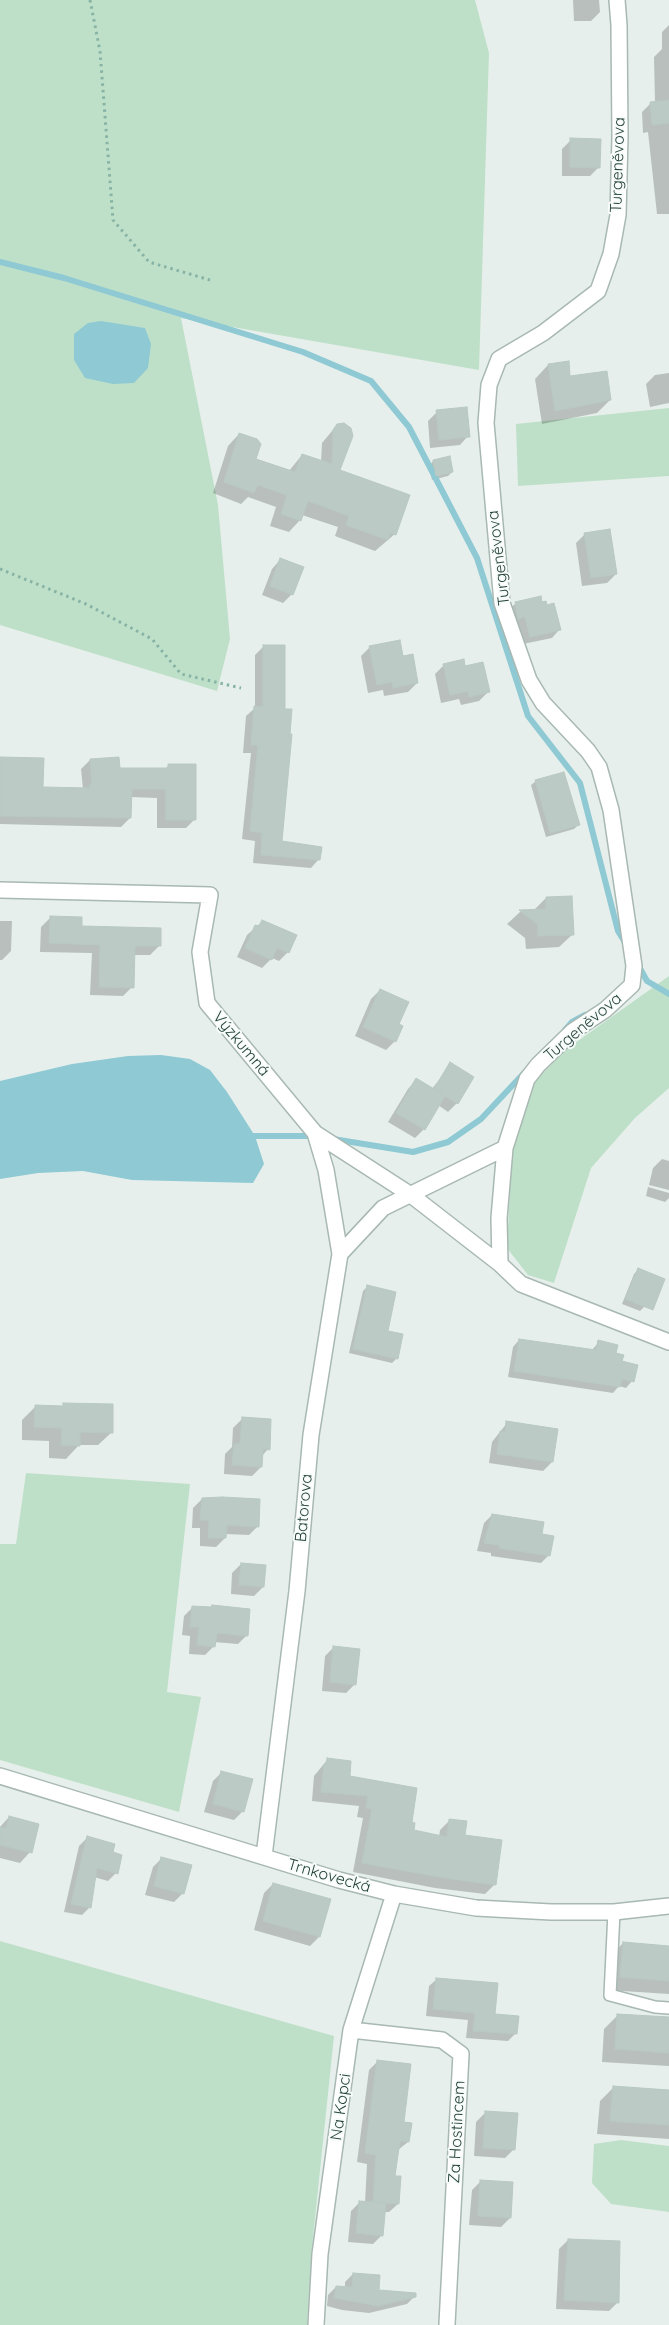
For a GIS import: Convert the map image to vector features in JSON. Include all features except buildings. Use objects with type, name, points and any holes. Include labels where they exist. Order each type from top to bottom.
[{"type":"street","name":"Turgeněvova","points":[[500,1264],[500,1218],[505,1148],[527,1079],[538,1065],[572,1031],[605,1010],[632,986],[634,966],[612,810],[599,767],[588,751],[543,703],[529,680],[502,603],[486,423],[489,385],[499,359],[543,333],[598,291],[611,254],[618,216],[620,137],[617,0]]},
{"type":"street","name":"Výzkumná","points":[[0,890],[210,895],[200,952],[207,1003],[315,1133],[411,1195],[500,1264]]},
{"type":"street","name":"Batorova","points":[[264,1856],[297,1591],[311,1435],[340,1254],[326,1170],[315,1133]]},
{"type":"street","points":[[340,1254],[383,1208],[505,1148]]},
{"type":"street","points":[[500,1264],[521,1284],[669,1342]]},
{"type":"street","name":"Trnkovecká","points":[[0,1776],[394,1894],[476,1908],[551,1912],[614,1912],[669,1906]]},
{"type":"street","name":"Na Kopci","points":[[316,2325],[320,2254],[352,2030],[394,1894]]},
{"type":"street","name":"Za Hostincem","points":[[352,2030],[442,2040],[461,2054],[447,2324]]},
{"type":"lane","points":[[614,1912],[610,1995],[655,2007],[669,2008]]},
{"type":"path","points":[[90,0],[100,51],[113,220],[149,262],[210,280]]},
{"type":"path","points":[[0,569],[86,604],[152,639],[181,674],[241,688]]},
{"type":"green space","points":[[0,0],[475,0],[489,53],[479,370],[181,318],[218,505],[230,639],[217,691],[0,625]]},
{"type":"green space","points":[[669,408],[669,476],[518,486],[516,424]]},
{"type":"green space","points":[[669,976],[669,1088],[635,1118],[591,1168],[554,1283],[528,1275],[507,1248],[512,1148],[536,1080],[568,1048]]},
{"type":"green space","points":[[26,1473],[190,1484],[167,1692],[201,1697],[179,1812],[0,1760],[0,1544],[16,1544]]},
{"type":"green space","points":[[0,1941],[334,2036],[312,2247],[307,2325],[0,2325]]},
{"type":"green space","points":[[621,2140],[669,2146],[669,2212],[611,2204],[592,2183],[594,2144]]},
{"type":"water","points":[[101,321],[145,328],[151,344],[148,368],[134,383],[113,384],[85,378],[74,360],[74,334],[88,323]]},
{"type":"water","points":[[161,1055],[190,1059],[210,1070],[227,1092],[255,1136],[264,1164],[253,1183],[132,1180],[83,1171],[38,1173],[0,1179],[0,1081],[72,1064],[128,1056]]},
{"type":"waterway","points":[[0,262],[64,278],[303,352],[371,381],[409,427],[477,558],[528,716],[580,783],[618,931],[626,944]]},
{"type":"waterway","points":[[637,963],[647,981],[669,994]]},
{"type":"waterway","points":[[565,1030],[572,1022],[585,1015]]},
{"type":"waterway","points":[[333,1139],[413,1152],[448,1142],[481,1119],[525,1072]]},
{"type":"waterway","points":[[248,1136],[316,1136]]}]
